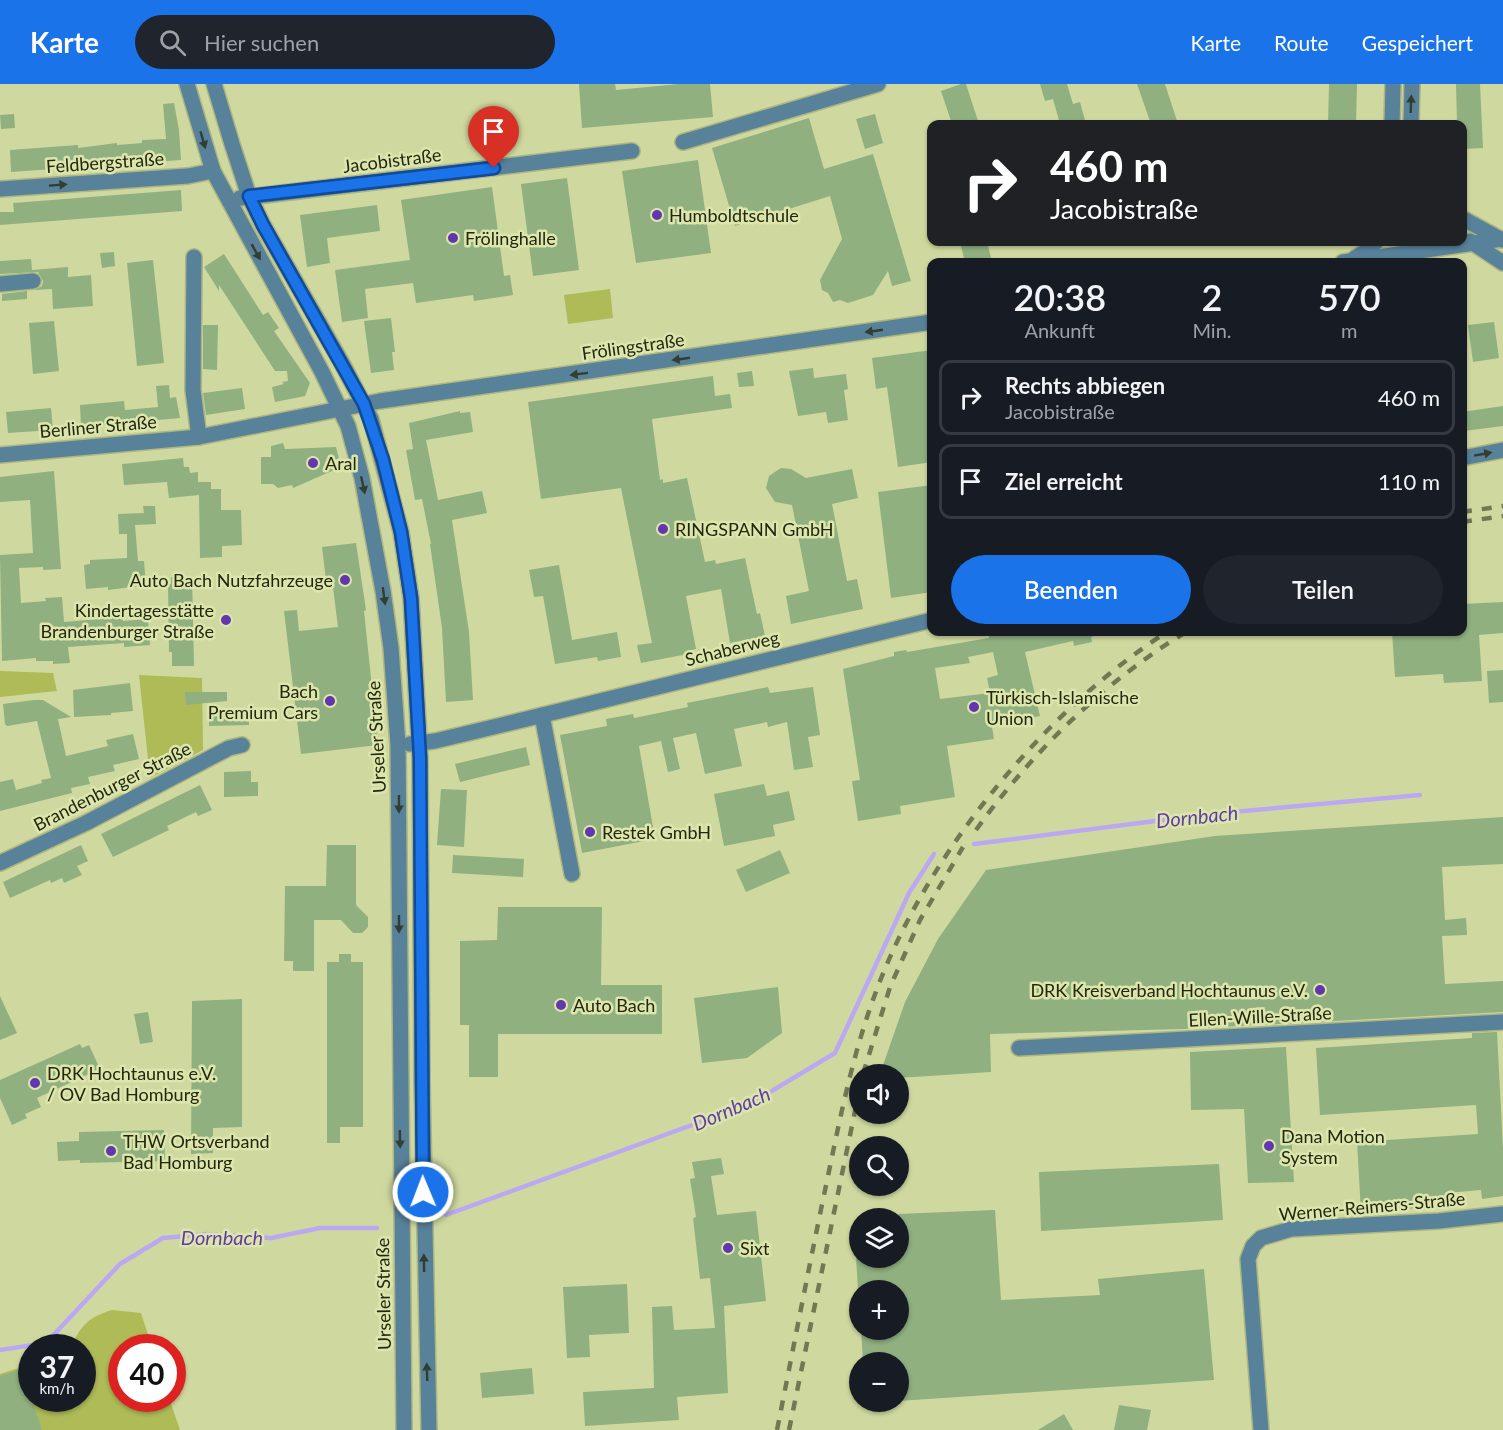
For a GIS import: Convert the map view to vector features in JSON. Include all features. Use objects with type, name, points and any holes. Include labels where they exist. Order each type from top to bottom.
[{"type":"street","name":"Urseler Straße","points":[[187,84],[213,171],[348,426],[362,478],[380,570],[391,648],[398,745],[404,1430]]},
{"type":"street","points":[[214,84],[249,196],[364,404],[383,460],[401,532],[411,598],[419,743],[423,1147],[429,1430]]},
{"type":"street","points":[[683,142],[878,84]]},
{"type":"street","points":[[1391,120],[1394,84]]},
{"type":"street","points":[[1411,120],[1412,84]]},
{"type":"street","name":"Jacobistraße","points":[[228,201],[249,196],[632,151]]},
{"type":"street","name":"Feldbergstraße","points":[[0,189],[188,176],[213,171]]},
{"type":"street","points":[[1467,221],[1502,241]]},
{"type":"street","points":[[1468,240],[1502,241]]},
{"type":"street","points":[[1468,240],[1503,263]]},
{"type":"street","points":[[1354,258],[1371,246]]},
{"type":"street","points":[[1366,258],[1434,246]]},
{"type":"street","points":[[194,257],[193,390],[199,436]]},
{"type":"street","points":[[0,284],[33,281]]},
{"type":"street","name":"Frölingstraße","points":[[340,409],[927,323]]},
{"type":"street","name":"Berliner Straße","points":[[0,455],[199,436],[340,409]]},
{"type":"street","points":[[1467,457],[1503,450]]},
{"type":"street","name":"Schaberweg","points":[[398,745],[419,743],[542,715],[927,621]]},
{"type":"street","points":[[542,715],[572,874]]},
{"type":"street","name":"Brandenburger Straße","points":[[0,863],[86,823],[229,748],[242,745]]},
{"type":"street","name":"Ellen-Wille-Straße","points":[[1019,1048],[1503,1022]]},
{"type":"street","name":"Werner-Reimers-Straße","points":[[1261,1430],[1248,1259],[1253,1246],[1262,1238],[1291,1229],[1439,1221],[1503,1214]]},
{"type":"green space","points":[[610,289],[613,318],[568,324],[564,295]]},
{"type":"green space","points":[[0,671],[53,673],[57,691],[0,697]]},
{"type":"green space","points":[[139,675],[202,678],[203,750],[150,778]]},
{"type":"green space","points":[[112,1310],[141,1313],[148,1334],[108,1334],[108,1412],[174,1412],[180,1430],[0,1430],[0,1374],[18,1368],[18,1412],[96,1412],[96,1334],[78,1334],[97,1316]]},
{"type":"building","points":[[579,84],[615,84],[616,90],[679,84],[710,84],[713,117],[582,128]]},
{"type":"building","points":[[966,84],[978,120],[951,120],[941,91]]},
{"type":"building","points":[[1040,84],[1067,84],[1073,104],[1080,102],[1085,120],[1059,120],[1053,99],[1045,101]]},
{"type":"building","points":[[1137,84],[1165,84],[1177,120],[1150,120]]},
{"type":"building","points":[[1329,84],[1357,84],[1356,120],[1328,120]]},
{"type":"building","points":[[1456,84],[1480,84],[1483,148],[1467,149],[1467,120],[1457,120]]},
{"type":"building","points":[[174,103],[181,160],[11,172],[10,150],[78,145],[78,148],[166,139],[163,104]]},
{"type":"building","points":[[14,114],[15,128],[1,129],[0,115]]},
{"type":"building","points":[[875,114],[883,143],[865,149],[856,119]]},
{"type":"building","points":[[809,118],[824,169],[873,154],[911,281],[892,286],[888,271],[873,295],[848,303],[840,300],[833,302],[828,293],[822,290],[820,280],[842,239],[830,196],[735,226],[712,148]]},
{"type":"building","points":[[698,160],[711,253],[636,263],[622,171]]},
{"type":"building","points":[[567,178],[579,270],[533,276],[521,184]]},
{"type":"building","name":"Frölinghalle","points":[[492,187],[504,276],[510,275],[513,295],[474,301],[473,295],[416,303],[413,283],[365,289],[368,318],[342,322],[335,270],[410,260],[401,200]]},
{"type":"building","points":[[181,190],[182,211],[0,225],[0,212],[14,212],[13,203]]},
{"type":"building","points":[[377,205],[380,231],[327,238],[330,263],[307,267],[300,215]]},
{"type":"building","points":[[961,246],[988,246],[991,258],[964,258]]},
{"type":"building","points":[[114,252],[115,266],[102,268],[100,253]]},
{"type":"building","points":[[224,254],[263,315],[268,312],[279,328],[274,331],[310,383],[305,396],[275,402],[272,387],[288,381],[287,371],[275,371],[219,285],[219,291],[204,267]]},
{"type":"building","points":[[31,259],[32,270],[68,267],[68,277],[91,275],[93,306],[53,309],[52,289],[35,290],[42,286],[43,281],[38,272],[0,274],[0,261]]},
{"type":"building","points":[[153,260],[164,363],[137,366],[127,263]]},
{"type":"building","points":[[27,291],[27,299],[2,301],[2,294]]},
{"type":"building","points":[[391,318],[395,352],[392,352],[394,370],[371,373],[364,321]]},
{"type":"building","points":[[54,321],[59,371],[33,374],[29,323]]},
{"type":"building","points":[[1494,322],[1499,358],[1473,362],[1468,325]]},
{"type":"building","points":[[203,325],[218,325],[217,370],[203,369]]},
{"type":"building","points":[[927,351],[927,463],[898,467],[887,387],[876,389],[872,358]]},
{"type":"building","points":[[813,368],[814,378],[846,374],[848,389],[844,390],[848,420],[828,423],[826,412],[798,416],[789,371]]},
{"type":"building","points":[[752,371],[754,386],[739,387],[737,373]]},
{"type":"building","name":"RINGSPANN GmbH","points":[[713,376],[715,396],[730,394],[732,408],[652,419],[660,480],[663,479],[663,483],[687,478],[705,562],[715,560],[716,564],[745,558],[757,614],[760,613],[765,636],[730,643],[721,589],[686,596],[696,649],[692,650],[693,653],[641,663],[637,645],[652,643],[621,488],[541,499],[528,402]]},
{"type":"building","points":[[169,385],[170,398],[176,397],[180,418],[81,427],[80,405],[124,401],[125,410],[158,407],[156,386]]},
{"type":"building","points":[[242,388],[245,409],[206,415],[203,393]]},
{"type":"building","points":[[1503,406],[1503,426],[1467,431],[1467,411]]},
{"type":"building","points":[[51,408],[53,430],[8,433],[6,412]]},
{"type":"building","points":[[460,411],[460,413],[470,412],[473,432],[426,440],[438,500],[482,491],[487,513],[452,520],[469,632],[473,700],[446,702],[442,628],[431,544],[422,499],[415,500],[406,450],[413,449],[409,423]]},
{"type":"building","points":[[283,443],[285,449],[336,447],[341,467],[293,488],[292,485],[278,488],[273,484],[261,484],[261,457],[271,457],[271,446]]},
{"type":"building","points":[[183,458],[184,467],[189,467],[190,473],[198,472],[198,482],[211,482],[211,489],[221,489],[221,510],[241,510],[242,545],[222,546],[222,557],[200,558],[199,495],[169,498],[167,482],[124,485],[122,464]]},
{"type":"building","points":[[781,468],[791,469],[806,478],[852,469],[858,498],[832,504],[847,581],[857,579],[863,609],[791,624],[786,596],[809,591],[792,505],[775,502],[766,488],[769,476]]},
{"type":"building","points":[[54,471],[61,569],[19,568],[21,603],[62,597],[64,622],[123,617],[123,621],[148,619],[150,645],[124,647],[124,643],[68,647],[70,663],[53,664],[53,661],[36,661],[36,658],[2,661],[0,555],[33,553],[30,500],[0,502],[0,477]]},
{"type":"building","points":[[927,486],[927,593],[891,598],[878,492]]},
{"type":"building","points":[[143,506],[155,506],[156,524],[135,525],[138,561],[144,561],[146,585],[108,590],[108,587],[86,589],[84,565],[90,564],[90,560],[127,558],[127,534],[119,534],[118,514],[144,513]]},
{"type":"building","points":[[356,543],[366,610],[364,611],[378,745],[301,754],[284,611],[297,610],[299,631],[338,627],[333,587],[327,588],[322,547]]},
{"type":"building","points":[[559,565],[572,640],[617,632],[621,657],[598,661],[597,657],[555,664],[543,596],[534,597],[529,570]]},
{"type":"building","points":[[192,576],[194,666],[172,666],[172,652],[169,652],[168,584],[171,584],[171,577]]},
{"type":"building","points":[[1503,602],[1503,633],[1479,635],[1482,681],[1444,683],[1443,674],[1395,677],[1392,636],[1467,636],[1467,604]]},
{"type":"building","points":[[989,636],[1094,636],[1091,637],[1092,642],[1074,646],[1073,641],[1025,652],[1040,716],[992,727],[994,739],[947,746],[955,797],[900,806],[901,814],[858,821],[852,781],[860,780],[843,669],[894,656],[894,652],[906,650],[907,652],[989,638]],"holes":[[[993,652],[998,675],[987,678],[990,693],[940,699],[935,668],[970,663],[968,657]]]},
{"type":"building","points":[[1503,670],[1503,702],[1489,703],[1487,671]]},
{"type":"building","points":[[130,683],[133,711],[74,717],[73,690]]},
{"type":"building","points":[[768,687],[770,693],[813,687],[820,735],[808,737],[813,767],[794,770],[787,722],[768,727],[767,722],[734,729],[742,766],[705,774],[696,733],[673,738],[680,769],[668,772],[661,741],[639,746],[655,839],[582,853],[560,735],[607,726],[606,719],[633,714],[634,718],[688,707],[687,703]]},
{"type":"building","points":[[185,692],[227,692],[227,701],[186,705]]},
{"type":"building","points":[[43,700],[71,717],[58,719],[66,756],[108,746],[106,740],[133,734],[139,759],[113,765],[115,771],[88,777],[90,784],[71,788],[72,793],[0,811],[0,782],[13,779],[16,790],[42,783],[41,780],[51,778],[37,721],[7,726],[5,724],[3,704]]},
{"type":"building","points":[[248,710],[249,725],[209,726],[209,715],[214,714],[213,711]]},
{"type":"building","points":[[526,747],[530,765],[460,782],[455,764]]},
{"type":"building","points":[[251,771],[251,782],[258,782],[258,796],[224,797],[224,772]]},
{"type":"building","points":[[764,784],[767,796],[789,791],[795,820],[773,825],[775,836],[724,846],[714,794]]},
{"type":"building","points":[[200,785],[212,810],[198,816],[196,812],[167,826],[169,830],[113,857],[101,834]]},
{"type":"building","points":[[441,789],[467,790],[464,847],[437,845]]},
{"type":"building","points":[[1503,817],[1503,864],[1442,867],[1445,920],[1466,918],[1467,935],[1442,936],[1445,984],[1503,981],[1503,1012],[1184,1029],[990,1034],[991,1072],[909,1077],[909,1064],[883,1064],[905,1002],[938,939],[986,870],[1215,836]]},
{"type":"building","points":[[81,845],[88,861],[77,866],[82,875],[64,883],[62,878],[51,883],[50,880],[10,898],[3,882]]},
{"type":"building","points":[[327,845],[356,845],[356,905],[368,917],[368,927],[362,933],[353,933],[341,920],[314,920],[314,971],[293,971],[293,961],[284,961],[285,886],[326,886]]},
{"type":"building","points":[[780,850],[790,873],[746,892],[736,870]]},
{"type":"building","points":[[453,855],[524,859],[523,877],[452,873]]},
{"type":"building","name":"Auto Bach","points":[[498,907],[602,907],[601,985],[662,985],[662,1034],[498,1034],[498,1077],[469,1077],[469,1025],[460,1025],[460,941],[497,940]]},
{"type":"building","points":[[339,954],[351,954],[351,962],[363,962],[363,1127],[340,1127],[340,1143],[327,1143],[327,962],[339,962]]},
{"type":"building","points":[[778,987],[782,1033],[747,1058],[702,1063],[694,998]]},
{"type":"building","points":[[0,996],[17,1033],[0,1040]]},
{"type":"building","points":[[242,999],[242,1127],[213,1128],[213,1153],[191,1154],[192,1001]]},
{"type":"building","points":[[148,1012],[153,1042],[140,1044],[134,1014]]},
{"type":"building","points":[[1497,1032],[1503,1196],[1482,1199],[1481,1190],[1446,1193],[1447,1206],[1361,1212],[1357,1142],[1478,1134],[1476,1105],[1320,1115],[1316,1048],[1472,1038],[1472,1033]]},
{"type":"building","name":"DRK Hochtaunus e.V. / OV Bad Homburg","points":[[80,1044],[82,1048],[89,1045],[100,1069],[37,1098],[41,1107],[25,1114],[27,1118],[12,1125],[0,1098],[0,1080]]},
{"type":"building","name":"Dana Motion System","points":[[1286,1047],[1294,1182],[1248,1183],[1244,1109],[1191,1110],[1190,1052]]},
{"type":"building","name":"THW Ortsverband Bad Homburg","points":[[164,1130],[165,1161],[80,1163],[80,1160],[58,1161],[57,1142],[79,1141],[79,1132]]},
{"type":"building","points":[[721,1158],[724,1174],[711,1176],[717,1215],[756,1211],[766,1301],[724,1306],[728,1393],[677,1397],[679,1420],[585,1426],[583,1392],[654,1388],[652,1307],[672,1306],[674,1330],[715,1328],[710,1278],[700,1279],[693,1218],[696,1217],[690,1179],[695,1178],[692,1162]]},
{"type":"building","points":[[1219,1164],[1223,1220],[1041,1231],[1039,1172]]},
{"type":"building","points":[[995,1210],[1001,1300],[1100,1295],[1098,1279],[1204,1269],[1214,1380],[909,1400],[909,1352],[862,1352],[862,1340],[909,1340],[909,1280],[857,1280],[857,1268],[909,1268],[909,1214]]},
{"type":"building","points":[[627,1284],[629,1333],[589,1335],[590,1357],[567,1358],[563,1287]]},
{"type":"building","points":[[532,1368],[534,1394],[482,1398],[480,1373]]},
{"type":"building","points":[[18,1370],[18,1412],[36,1412],[42,1430],[0,1430],[0,1376]]},
{"type":"building","points":[[1119,1405],[1151,1410],[1147,1430],[1114,1430]]},
{"type":"building","points":[[1064,1414],[1073,1430],[1038,1430]]},
{"type":"waterway","name":"Dornbach","points":[[974,844],[1210,814],[1420,795]]},
{"type":"waterway","name":"Dornbach","points":[[446,1215],[752,1103],[835,1053],[909,893],[934,854]]},
{"type":"waterway","name":"Dornbach","points":[[0,1350],[46,1343],[120,1264],[163,1238],[207,1234],[271,1238],[320,1228],[377,1228]]},
{"type":"railway","points":[[1467,511],[1503,506]]},
{"type":"railway","points":[[1467,521],[1503,516]]},
{"type":"railway","points":[[777,1430],[849,1081],[861,1035],[877,989],[899,938],[927,886],[959,836],[995,788],[1077,701],[1122,664],[1161,636]]},
{"type":"railway","points":[[976,830],[1021,773],[1071,720],[1126,673],[1180,636]]},
{"type":"railway","points":[[866,1064],[890,987],[920,920],[963,847]]},
{"type":"railway","points":[[789,1430],[852,1124]]},
{"type":"place","name":"Humboldtschule","points":[[657,215]]},
{"type":"place","name":"Frölinghalle","points":[[453,238]]},
{"type":"place","name":"Aral","points":[[313,463]]},
{"type":"place","name":"RINGSPANN GmbH","points":[[663,529]]},
{"type":"place","name":"Auto Bach Nutzfahrzeuge","points":[[345,580]]},
{"type":"place","name":"Kindertagesstätte Brandenburger Straße","points":[[226,620]]},
{"type":"place","name":"Bach Premium Cars","points":[[330,701]]},
{"type":"place","name":"Türkisch-Islamische Union","points":[[974,707]]},
{"type":"place","name":"Restek GmbH","points":[[590,832]]},
{"type":"place","name":"DRK Kreisverband Hochtaunus e.V.","points":[[1320,990]]},
{"type":"place","name":"Auto Bach","points":[[561,1005]]},
{"type":"place","name":"DRK Hochtaunus e.V. / OV Bad Homburg","points":[[35,1083]]},
{"type":"place","name":"Dana Motion System","points":[[1269,1146]]},
{"type":"place","name":"THW Ortsverband Bad Homburg","points":[[111,1151]]},
{"type":"place","name":"Sixt","points":[[728,1248]]},
{"type":"route","points":[[423,1192],[420,758],[411,598],[401,532],[371,419],[249,196],[494,168]]}]
